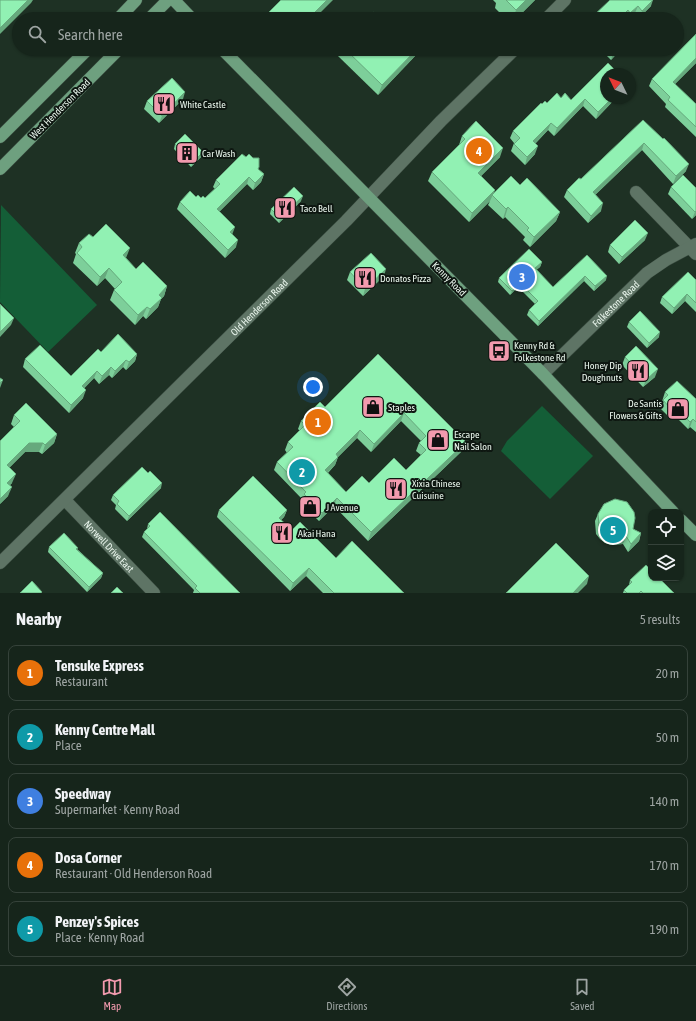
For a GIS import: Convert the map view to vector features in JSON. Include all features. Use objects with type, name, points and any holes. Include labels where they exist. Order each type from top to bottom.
[{"type":"main road","points":[[125,12],[136,0]]},
{"type":"main road","points":[[156,12],[168,0]]},
{"type":"main road","points":[[174,0],[185,12]]},
{"type":"main road","points":[[0,137],[81,56]]},
{"type":"main road","name":"West Henderson Road","points":[[0,169],[112,56]]},
{"type":"main road","name":"Kenny Road","points":[[229,56],[543,374],[670,509]]},
{"type":"main road","points":[[684,523],[696,535]]},
{"type":"street","points":[[553,12],[565,0]]},
{"type":"street","name":"Old Henderson Road","points":[[0,564],[335,232],[441,121],[508,56]]},
{"type":"street","points":[[636,192],[694,248]]},
{"type":"street","name":"Folkestone Road","points":[[543,374],[647,274],[666,260],[694,248]]},
{"type":"street","name":"Norwell Drive East","points":[[64,500],[154,593]]},
{"type":"green space","points":[[1,205],[97,305],[48,352],[0,302]]},
{"type":"green space","points":[[542,406],[593,456],[550,499],[501,451],[507,441]]},
{"type":"building","points":[[0,0],[28,0],[16,12],[12,12],[12,16],[0,28]]},
{"type":"building","points":[[281,0],[327,0],[315,12],[269,12]]},
{"type":"building","points":[[506,0],[526,0],[516,10]]},
{"type":"building","points":[[610,0],[653,0],[642,11],[638,6],[631,12],[628,10],[626,12],[597,12]]},
{"type":"building","points":[[696,34],[696,58],[673,82],[696,104],[696,127],[668,100],[670,97],[652,79],[674,56],[684,56],[684,46]]},
{"type":"building","points":[[352,56],[410,56],[382,85]]},
{"type":"building","points":[[608,63],[613,68],[603,68]]},
{"type":"building","points":[[600,71],[600,104],[606,104],[598,112],[585,99],[557,128],[551,123],[533,141],[538,146],[527,157],[514,144],[520,138],[513,131],[541,103],[542,104],[545,101],[547,103],[557,93],[561,98],[565,93],[571,100]]},
{"type":"building","name":"White Castle","points":[[172,78],[185,92],[162,116],[147,101]]},
{"type":"building","points":[[643,120],[663,139],[664,138],[689,164],[676,176],[644,143],[593,192],[603,203],[591,216],[567,190],[579,178],[581,179]]},
{"type":"building","points":[[476,121],[503,148],[478,173],[495,190],[472,213],[432,172],[465,139],[462,136]]},
{"type":"building","points":[[185,134],[203,152],[193,162],[175,144]]},
{"type":"building","points":[[242,154],[246,157],[249,154],[253,158],[259,158],[258,169],[264,174],[255,183],[249,177],[217,209],[235,227],[230,232],[238,240],[228,250],[180,202],[190,191],[196,197],[198,195],[201,198],[203,196],[205,198],[220,184],[216,180]]},
{"type":"building","points":[[683,175],[696,188],[695,212],[671,187]]},
{"type":"building","points":[[511,176],[520,185],[527,178],[560,212],[534,237],[527,230],[529,228],[508,207],[506,209],[492,195]]},
{"type":"building","name":"Taco Bell","points":[[294,187],[303,196],[280,218],[271,209]]},
{"type":"building","points":[[635,220],[648,233],[622,257],[610,245]]},
{"type":"building","points":[[106,224],[130,248],[123,255],[136,269],[143,262],[167,286],[159,295],[162,298],[150,309],[147,307],[138,315],[114,290],[122,282],[109,268],[100,277],[77,253],[82,247],[79,243],[89,234],[93,237]]},
{"type":"building","points":[[529,249],[542,262],[535,268],[553,287],[587,255],[607,276],[595,286],[585,276],[539,321],[529,310],[538,301],[520,283],[512,291],[499,278]]},
{"type":"building","name":"Donatos Pizza","points":[[371,253],[386,269],[365,289],[350,272]]},
{"type":"building","points":[[688,272],[696,280],[696,303],[687,294],[674,308],[662,297]]},
{"type":"building","points":[[0,304],[14,318],[0,332]]},
{"type":"building","points":[[640,311],[660,332],[649,343],[629,322]]},
{"type":"building","points":[[118,334],[137,354],[129,362],[126,360],[115,371],[111,367],[102,376],[97,371],[82,386],[86,390],[71,405],[25,359],[40,345],[71,376],[98,349],[101,352]]},
{"type":"building","points":[[636,346],[658,369],[646,380],[625,357]]},
{"type":"building","points":[[378,354],[466,442],[371,532],[337,498],[322,513],[304,494],[306,492],[277,462],[293,447],[288,442],[305,425],[301,421],[320,402],[325,407]],"holes":[[[404,413],[426,436],[419,443],[426,450],[406,470],[394,458],[369,483],[362,476],[346,492],[325,470],[338,457],[336,454],[360,430],[374,444]]]},
{"type":"building","name":"De Santis Flowers & Gifts","points":[[677,381],[696,399],[696,422],[693,419],[690,422],[674,405],[670,408],[663,400],[668,395],[665,392]]},
{"type":"building","points":[[26,403],[57,434],[45,445],[43,443],[29,443],[7,465],[16,474],[7,483],[12,487],[0,499],[0,441],[20,421],[14,415]]},
{"type":"building","points":[[142,467],[148,473],[150,471],[162,483],[129,516],[117,504],[119,501],[113,495]]},
{"type":"building","points":[[253,476],[287,510],[279,518],[292,530],[300,522],[336,558],[352,541],[404,593],[334,593],[309,568],[293,583],[219,510]]},
{"type":"building","points":[[615,499],[627,502],[634,512],[635,518],[633,529],[641,533],[631,544],[626,536],[614,537],[608,535],[603,532],[599,526],[598,514],[604,504]]},
{"type":"building","points":[[160,512],[240,593],[200,593],[195,588],[197,586],[144,532],[150,526],[148,524]]},
{"type":"building","points":[[64,533],[78,548],[76,549],[103,573],[89,587],[49,547]]},
{"type":"building","points":[[556,543],[589,576],[573,593],[506,593]]},
{"type":"building","points":[[646,565],[648,567],[648,581],[662,581],[674,593],[643,593],[641,591],[639,593],[627,593],[624,590],[632,582],[630,580]]},
{"type":"building","points":[[32,581],[42,592],[41,593],[20,593]]},
{"type":"building","points":[[117,587],[123,593],[111,593]]},
{"type":"place","name":"White Castle","points":[[164,104]]},
{"type":"place","name":"Dosa Corner","points":[[479,151]]},
{"type":"place","name":"Car Wash","points":[[187,153]]},
{"type":"place","name":"Taco Bell","points":[[285,208]]},
{"type":"place","name":"Speedway","points":[[522,277]]},
{"type":"place","name":"Donatos Pizza","points":[[365,278]]},
{"type":"place","name":"Kenny Rd & Folkestone Rd","points":[[499,351]]},
{"type":"place","name":"Honey Dip Doughnuts","points":[[638,371]]},
{"type":"place","name":"Staples","points":[[373,407]]},
{"type":"place","name":"De Santis Flowers & Gifts","points":[[678,409]]},
{"type":"place","name":"Tensuke Express","points":[[318,422]]},
{"type":"place","name":"Escape Nail Salon","points":[[438,440]]},
{"type":"place","name":"Kenny Centre Mall","points":[[302,472]]},
{"type":"place","name":"Xixia Chinese Cuisuine","points":[[396,489]]},
{"type":"place","name":"J Avenue","points":[[310,507]]},
{"type":"place","name":"Penzey's Spices","points":[[613,530]]},
{"type":"place","name":"Akai Hana","points":[[282,533]]}]
